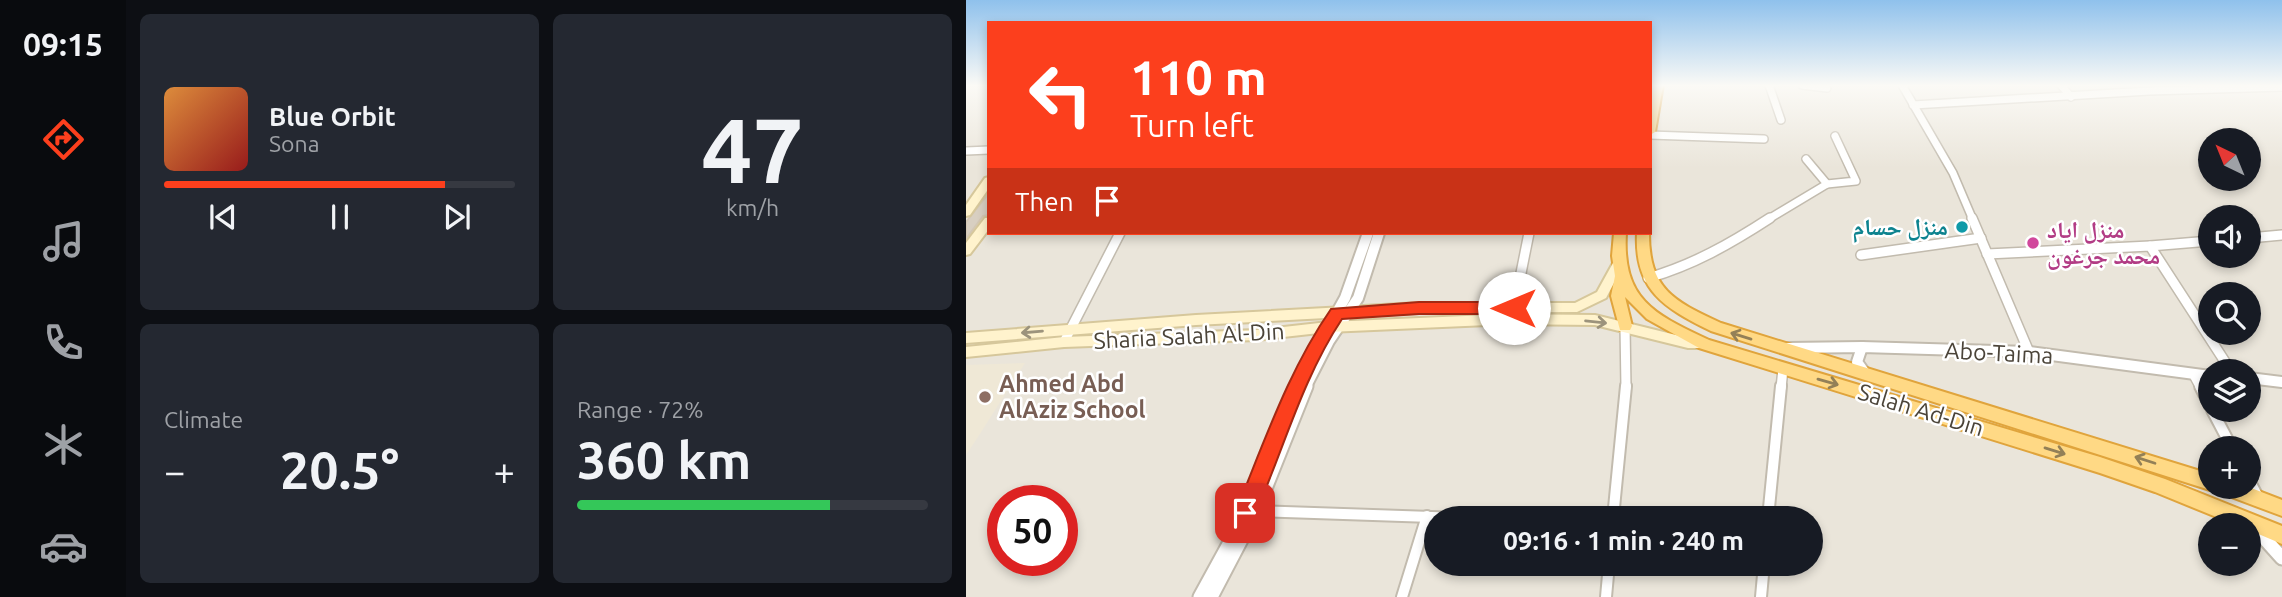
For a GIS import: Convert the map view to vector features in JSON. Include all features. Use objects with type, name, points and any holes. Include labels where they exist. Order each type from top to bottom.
[{"type":"highway","points":[[1620,235],[1618,296],[1625,326]]},
{"type":"highway","points":[[1643,235],[1641,254],[1648,278]]},
{"type":"highway","name":"Salah Ad-Din","points":[[1619,272],[1632,297],[1650,315],[1704,344],[2100,465],[2228,513]]},
{"type":"highway","name":"Salah Ad-Din","points":[[1648,278],[1667,302],[1730,333],[1787,348],[2198,478]]},
{"type":"highway","points":[[2260,499],[2282,509]]},
{"type":"highway","name":"Salah Ad-Din","points":[[2261,526],[2282,535]]},
{"type":"main road","points":[[966,213],[987,183]]},
{"type":"main road","points":[[966,251],[987,224]]},
{"type":"main road","name":"Sharia Salah Al-Din","points":[[966,338],[1419,308],[1553,309],[1584,305],[1602,295],[1619,272]]},
{"type":"main road","name":"Sharia Salah Al-Din","points":[[966,352],[1064,342],[1257,335],[1334,327],[1511,319],[1595,320],[1688,344],[1704,344]]},
{"type":"street","points":[[1779,113],[1781,120]]},
{"type":"street","points":[[1918,113],[1953,173],[2029,352]]},
{"type":"street","points":[[1652,134],[1764,139]]},
{"type":"street","points":[[1648,278],[1682,268],[1719,251],[1809,192],[1827,184],[1856,181],[1835,136]]},
{"type":"street","points":[[966,151],[987,150]]},
{"type":"street","points":[[1806,159],[1827,184]]},
{"type":"street","points":[[1064,342],[1119,235]]},
{"type":"street","points":[[1200,597],[1245,513],[1300,376],[1342,313],[1367,235]]},
{"type":"street","points":[[1342,313],[1358,298],[1378,235]]},
{"type":"street","points":[[1514,308],[1529,235]]},
{"type":"street","points":[[2261,236],[2282,235]]},
{"type":"street","points":[[1861,255],[1981,238]]},
{"type":"street","points":[[1987,254],[2198,242]]},
{"type":"street","points":[[2150,246],[2223,359]]},
{"type":"street","points":[[1614,506],[1627,381],[1625,326]]},
{"type":"street","points":[[1211,597],[1256,511],[1300,398],[1334,327]]},
{"type":"street","points":[[1862,347],[1857,362],[1865,373]]},
{"type":"street","name":"Abo-Taima","points":[[1787,348],[1862,347],[2029,352],[2198,375]]},
{"type":"street","points":[[1769,506],[1783,369]]},
{"type":"street","points":[[2194,375],[2198,383]]},
{"type":"street","points":[[2261,379],[2282,382]]},
{"type":"street","points":[[1256,511],[1424,516]]},
{"type":"street","points":[[1402,597],[1424,526]]},
{"type":"street","points":[[2261,535],[2282,558]]},
{"type":"street","points":[[1606,597],[1608,576]]},
{"type":"street","points":[[1760,597],[1763,576]]},
{"type":"shaded area","points":[[966,113],[987,113],[987,235],[1652,235],[1652,113],[2282,113],[2282,597],[966,597]]},
{"type":"shaded area","name":"Ahmed Abd AlAziz School","points":[[1025,363],[976,440],[966,455],[966,365]]},
{"type":"building","points":[[987,196],[987,215],[983,216],[966,239],[966,222]]},
{"type":"place","name":"منزل حسام","points":[[1962,227]]},
{"type":"place","name":"منزل اياد محمد جرغون","points":[[2033,243]]},
{"type":"place","name":"Ahmed Abd AlAziz School","points":[[985,397]]},
{"type":"route","points":[[1245,513],[1300,376],[1316,344],[1337,313],[1419,308],[1514,308]]}]
